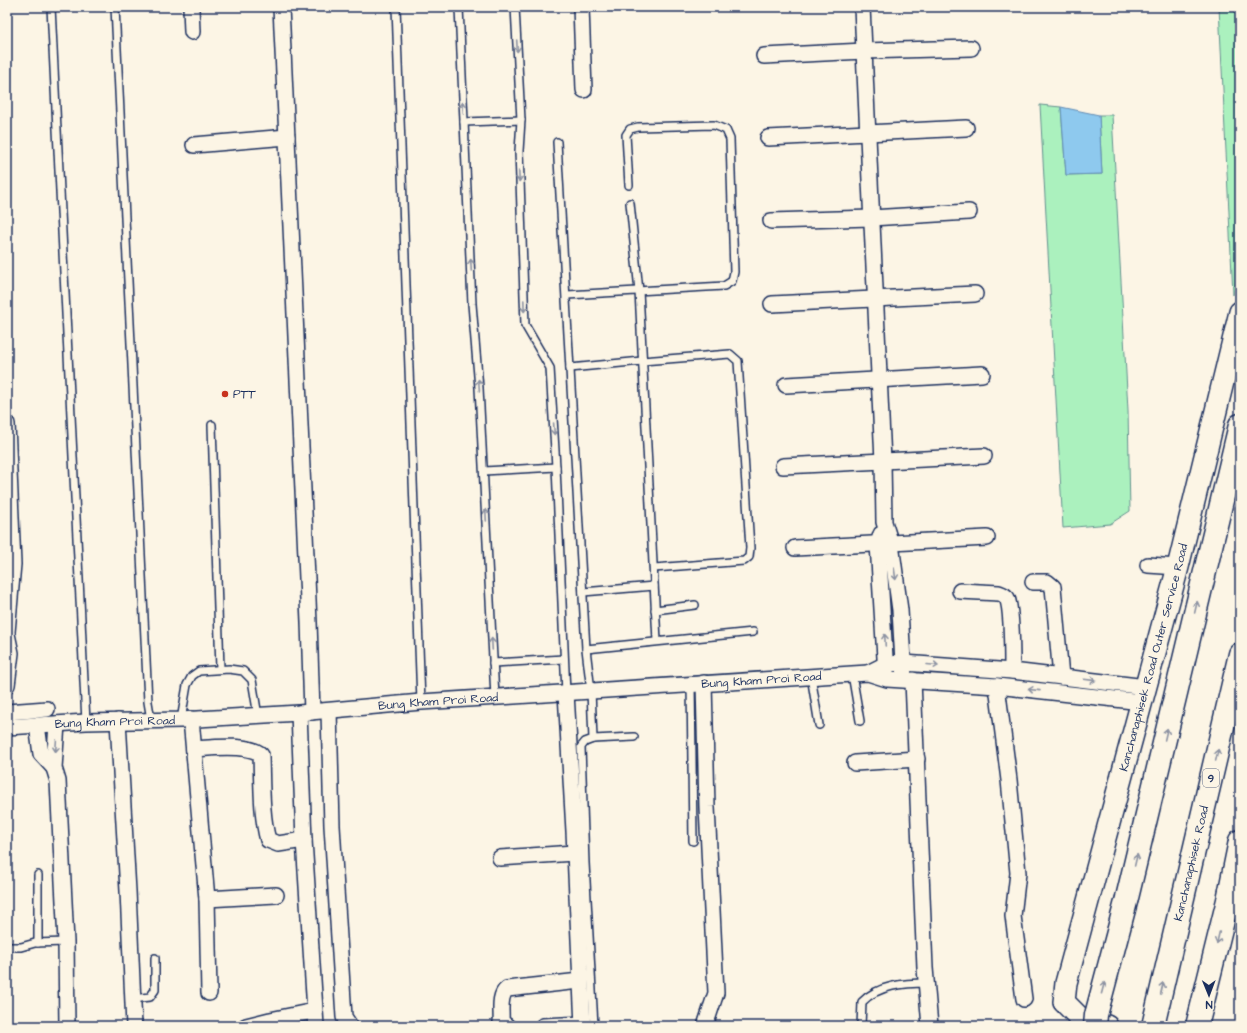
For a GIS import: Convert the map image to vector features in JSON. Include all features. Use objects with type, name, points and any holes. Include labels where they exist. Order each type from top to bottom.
[{"type":"highway","points":[[1097,1023],[1240,425]]},
{"type":"highway","name":"Kanchanaphisek Road","points":[[1153,1026],[1240,654]]},
{"type":"highway","points":[[1197,1026],[1228,900],[1240,840]]},
{"type":"main road","name":"Kanchanaphisek Road Outer Service Road","points":[[1097,1023],[1080,1018],[1064,1002],[1066,983],[1178,567],[1240,312]]},
{"type":"street","points":[[191,7],[192,32]]},
{"type":"street","points":[[246,1026],[270,1020],[315,1019],[304,840],[309,622],[281,7]]},
{"type":"street","points":[[581,7],[584,90]]},
{"type":"street","points":[[862,7],[883,461],[883,612],[886,671]]},
{"type":"street","points":[[764,56],[970,48]]},
{"type":"street","points":[[768,138],[966,128]]},
{"type":"street","points":[[194,145],[286,137]]},
{"type":"street","points":[[771,221],[871,218],[969,212]]},
{"type":"street","points":[[772,304],[975,294]]},
{"type":"street","points":[[786,385],[982,374]]},
{"type":"street","points":[[7,424],[10,564],[7,633],[9,654],[7,685]]},
{"type":"street","points":[[783,466],[984,456]]},
{"type":"street","points":[[795,548],[987,538]]},
{"type":"street","points":[[884,544],[900,610],[904,663],[909,680],[917,759],[930,1026]]},
{"type":"street","points":[[1148,565],[1178,567]]},
{"type":"street","points":[[1033,582],[1047,582],[1053,587],[1061,677]]},
{"type":"street","points":[[960,591],[999,593],[1008,598],[1012,671]]},
{"type":"street","points":[[883,612],[900,610]]},
{"type":"street","name":"Bung Kham Proi Road","points":[[7,727],[86,722],[258,716],[421,702],[811,676],[868,674],[886,671],[904,663],[1012,671],[1061,677],[1144,694]]},
{"type":"street","name":"Bung Kham Proi Road","points":[[886,671],[909,680],[1144,694]]},
{"type":"street","points":[[697,684],[707,807],[716,994],[705,1026]]},
{"type":"street","points":[[997,686],[1009,780],[1018,873],[1013,916],[1024,999]]},
{"type":"street","points":[[543,1026],[587,1025],[580,981],[566,693]]},
{"type":"street","points":[[7,712],[46,709]]},
{"type":"street","points":[[329,711],[332,826],[344,1017],[350,1026]]},
{"type":"street","points":[[186,719],[194,749],[207,899],[209,993]]},
{"type":"street","points":[[118,721],[134,1026]]},
{"type":"street","points":[[57,724],[54,768],[58,781],[66,942],[67,1026]]},
{"type":"street","points":[[37,725],[41,754],[54,768]]},
{"type":"street","points":[[194,749],[240,748],[258,752],[261,755],[265,829],[268,840],[278,844],[304,840]]},
{"type":"street","points":[[855,763],[917,759]]},
{"type":"street","points":[[500,858],[574,853]]},
{"type":"street","points":[[207,899],[276,895]]},
{"type":"street","points":[[507,1026],[501,1022],[502,997],[508,989],[580,981]]},
{"type":"lane","points":[[51,7],[86,722]]},
{"type":"lane","points":[[114,7],[148,702],[151,720]]},
{"type":"lane","points":[[396,7],[421,702]]},
{"type":"lane","points":[[459,7],[472,304],[484,471],[495,697]]},
{"type":"lane","points":[[516,7],[521,120],[519,151],[525,326],[550,368],[566,693]]},
{"type":"lane","points":[[464,122],[521,120]]},
{"type":"lane","points":[[567,295],[724,286],[732,281],[734,272],[730,139],[726,130],[714,125],[638,127],[630,129],[626,135],[628,185]]},
{"type":"lane","points":[[557,142],[567,295],[586,648],[591,691],[593,739]]},
{"type":"lane","points":[[630,203],[639,291],[657,641]]},
{"type":"lane","points":[[570,368],[642,360],[730,354],[738,361],[750,548],[748,557],[744,561],[654,568]]},
{"type":"lane","points":[[212,425],[220,669]]},
{"type":"lane","points":[[484,471],[556,467]]},
{"type":"lane","points":[[584,592],[654,586]]},
{"type":"lane","points":[[656,610],[695,605]]},
{"type":"lane","points":[[586,648],[753,632]]},
{"type":"lane","points":[[493,663],[564,659]]},
{"type":"lane","points":[[186,719],[187,685],[192,676],[199,671],[220,669],[243,671],[252,680],[258,716]]},
{"type":"lane","points":[[852,674],[860,721]]},
{"type":"lane","points":[[811,676],[819,725]]},
{"type":"lane","points":[[693,841],[697,684]]},
{"type":"lane","points":[[587,1025],[585,863],[581,747],[585,742],[593,739],[634,737]]},
{"type":"lane","points":[[38,876],[38,943]]},
{"type":"lane","points":[[7,947],[21,948],[38,943],[66,942]]},
{"type":"lane","points":[[132,998],[150,997],[153,995],[155,990],[154,958]]},
{"type":"lane","points":[[861,1026],[862,1002],[870,994],[904,983],[927,983]]},
{"type":"green space","points":[[1219,7],[1240,7],[1240,269],[1233,295]]},
{"type":"green space","points":[[1040,105],[1061,107],[1066,175],[1102,174],[1099,115],[1112,115],[1128,410],[1130,511],[1110,524],[1063,528]]},
{"type":"water","points":[[1061,107],[1099,115],[1102,174],[1066,175]]},
{"type":"place","name":"PTT","points":[[225,394]]}]
